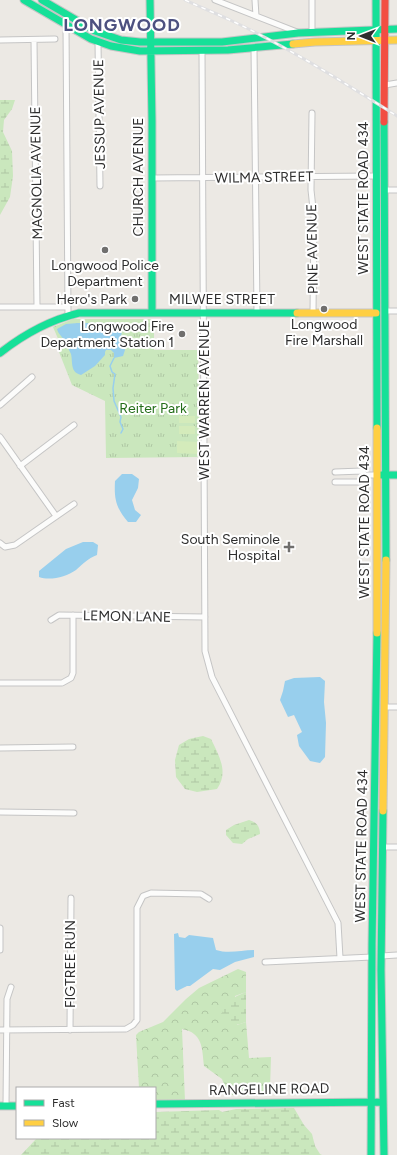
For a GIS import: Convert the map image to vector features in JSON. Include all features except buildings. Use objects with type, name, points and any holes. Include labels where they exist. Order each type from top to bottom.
[{"type":"main road","points":[[24,0],[66,26],[98,42],[119,48],[140,51],[202,51],[315,42],[397,40]]},
{"type":"main road","points":[[42,0],[87,27],[107,36],[132,41],[222,42],[298,33],[397,29]]},
{"type":"main road","name":"CHURCH AVENUE","points":[[150,0],[152,312]]},
{"type":"main road","name":"WEST STATE ROAD 434","points":[[371,1155],[370,1102],[378,591],[376,0]]},
{"type":"main road","name":"WEST STATE ROAD 434","points":[[383,1102],[381,956],[386,599],[385,0]]},
{"type":"main road","points":[[66,26],[70,17]]},
{"type":"main road","points":[[376,296],[385,311]]},
{"type":"main road","name":"MILWEE STREET","points":[[68,315],[92,312],[376,313]]},
{"type":"main road","points":[[376,313],[382,318],[385,326]]},
{"type":"main road","points":[[0,353],[25,335],[68,315]]},
{"type":"main road","points":[[377,476],[397,475]]},
{"type":"main road","points":[[376,694],[384,707]]},
{"type":"main road","points":[[376,708],[384,723]]},
{"type":"main road","points":[[372,944],[381,956]]},
{"type":"main road","points":[[372,958],[377,962],[381,970]]},
{"type":"main road","points":[[383,1102],[384,1155]]},
{"type":"main road","name":"RANGELINE ROAD","points":[[156,1104],[383,1102]]},
{"type":"main road","points":[[3,1106],[16,1106]]},
{"type":"street","points":[[215,0],[298,33]]},
{"type":"street","points":[[255,0],[256,16]]},
{"type":"street","points":[[312,0],[312,32]]},
{"type":"street","points":[[66,26],[68,315]]},
{"type":"street","points":[[0,40],[55,40]]},
{"type":"street","name":"MAGNOLIA AVENUE","points":[[34,40],[38,307]]},
{"type":"street","name":"JESSUP AVENUE","points":[[98,42],[100,186]]},
{"type":"street","points":[[254,48],[257,312]]},
{"type":"street","name":"WEST WARREN AVENUE","points":[[202,51],[204,177],[205,651],[212,677],[338,924],[340,958]]},
{"type":"street","points":[[385,85],[397,83]]},
{"type":"street","name":"PINE AVENUE","points":[[312,113],[314,223],[313,313]]},
{"type":"street","name":"WILMA STREET","points":[[152,178],[376,176]]},
{"type":"street","points":[[385,190],[397,190]]},
{"type":"street","points":[[0,307],[68,307]]},
{"type":"street","points":[[385,311],[397,312]]},
{"type":"street","points":[[0,405],[32,377]]},
{"type":"street","points":[[20,466],[74,425]]},
{"type":"street","points":[[0,437],[56,516]]},
{"type":"street","points":[[335,472],[362,471],[365,476]]},
{"type":"street","points":[[365,476],[377,476]]},
{"type":"street","points":[[335,482],[363,482],[365,476]]},
{"type":"street","points":[[0,543],[5,547],[15,545],[74,504]]},
{"type":"street","name":"LEMON LANE","points":[[51,620],[59,615],[205,617]]},
{"type":"street","points":[[0,683],[62,683],[71,678],[73,673],[73,615]]},
{"type":"street","points":[[384,707],[397,707]]},
{"type":"street","points":[[0,748],[74,747]]},
{"type":"street","points":[[0,812],[74,813]]},
{"type":"street","points":[[382,847],[397,847]]},
{"type":"street","points":[[0,1030],[126,1029],[137,1020],[137,908],[143,896],[152,893],[201,894],[209,899]]},
{"type":"street","name":"FIGTREE RUN","points":[[70,1030],[71,898]]},
{"type":"street","points":[[0,928],[0,950]]},
{"type":"street","points":[[381,956],[397,956]]},
{"type":"street","points":[[265,962],[372,958]]},
{"type":"street","points":[[3,1106],[7,999],[11,986]]},
{"type":"green space","points":[[0,100],[15,100],[12,109],[4,120],[3,132],[12,151],[13,176],[10,197],[0,215]]},
{"type":"green space","name":"Reiter Park","points":[[73,319],[154,319],[154,350],[198,350],[200,457],[106,458],[105,401],[72,385],[59,352],[62,348],[53,327]]},
{"type":"green space","points":[[179,416],[195,416],[195,423],[179,423]]},
{"type":"green space","points":[[179,426],[195,426],[195,434],[179,434]]},
{"type":"green space","points":[[177,441],[198,442],[198,454],[177,453]]},
{"type":"green space","points":[[203,736],[211,739],[214,745],[222,764],[222,776],[221,783],[217,789],[197,792],[185,789],[176,777],[175,760],[179,745],[189,739]]},
{"type":"green space","points":[[249,820],[257,825],[260,834],[248,839],[242,844],[233,843],[226,835],[226,830],[234,825]]},
{"type":"green space","points":[[238,969],[246,972],[246,992],[235,996],[237,1025],[246,1022],[249,1058],[271,1057],[270,1089],[268,1096],[228,1095],[222,1079],[204,1066],[202,1047],[198,1038],[189,1031],[182,1029],[185,1101],[156,1102],[156,1087],[139,1087],[136,1035],[139,1032],[163,1022],[199,988]]},
{"type":"green space","points":[[246,992],[246,1022],[236,1025],[230,1024],[221,1017],[226,1004],[233,998]]},
{"type":"green space","points":[[294,1108],[304,1125],[312,1134],[315,1146],[322,1155],[21,1155],[36,1139],[156,1139],[156,1112],[219,1110],[222,1112],[236,1109]]},
{"type":"water","points":[[103,323],[109,331],[115,327],[120,327],[122,330],[121,338],[125,350],[123,356],[114,358],[114,353],[111,350],[106,350],[105,355],[95,366],[81,375],[77,374],[73,367],[71,354],[57,329],[66,324]]},
{"type":"water","points":[[122,474],[132,474],[139,479],[138,488],[132,500],[135,510],[141,515],[136,522],[128,522],[118,508],[115,493],[115,481]]},
{"type":"water","points":[[83,542],[93,542],[98,545],[97,555],[68,575],[48,579],[39,577],[39,571],[66,549]]},
{"type":"water","points":[[320,677],[325,681],[324,702],[326,723],[325,757],[320,763],[310,761],[299,746],[297,735],[302,732],[294,715],[288,717],[280,700],[285,681],[294,678]]},
{"type":"water","points":[[178,933],[179,937],[185,938],[189,935],[213,938],[216,950],[230,952],[254,950],[254,957],[235,962],[220,970],[213,969],[190,986],[177,991],[175,989],[174,934]]},
{"type":"waterway","points":[[114,358],[110,366],[112,372],[115,374],[113,388],[114,401],[121,417],[120,422],[123,429],[121,433]]},
{"type":"railway","points":[[185,0],[252,30],[294,53],[397,116]]},
{"type":"traffic: fast","points":[[24,0],[91,39],[111,46],[140,51],[228,50],[293,44]]},
{"type":"traffic: fast","points":[[42,0],[95,31],[121,40],[140,42],[222,42],[298,33],[397,29]]},
{"type":"traffic: fast","points":[[150,0],[152,121],[152,312]]},
{"type":"traffic: fast","points":[[376,0],[377,428]]},
{"type":"traffic: fast","points":[[384,122],[386,560]]},
{"type":"traffic: fast","points":[[0,353],[38,328],[79,313],[297,313]]},
{"type":"traffic: fast","points":[[381,475],[397,475]]},
{"type":"traffic: fast","points":[[371,1155],[372,944],[377,633]]},
{"type":"traffic: fast","points":[[383,811],[381,970],[384,1155]]},
{"type":"traffic: fast","points":[[156,1104],[383,1102]]},
{"type":"traffic: fast","points":[[0,1106],[16,1106]]},
{"type":"traffic: slow","points":[[293,44],[397,40]]},
{"type":"traffic: slow","points":[[297,313],[376,313]]},
{"type":"traffic: slow","points":[[377,428],[377,633]]},
{"type":"traffic: slow","points":[[383,811],[386,560]]},
{"type":"traffic: jam","points":[[384,122],[385,0]]},
{"type":"place","name":"Longwood Police Department","points":[[105,250]]},
{"type":"place","name":"Hero's Park","points":[[135,299]]},
{"type":"place","name":"Longwood Fire Marshall","points":[[324,309]]},
{"type":"place","name":"Longwood Fire Department Station 1","points":[[182,334]]},
{"type":"place","name":"South Seminole Hospital","points":[[289,547]]},
{"type":"district","name":"LONGWOOD","points":[[122,25]]}]
